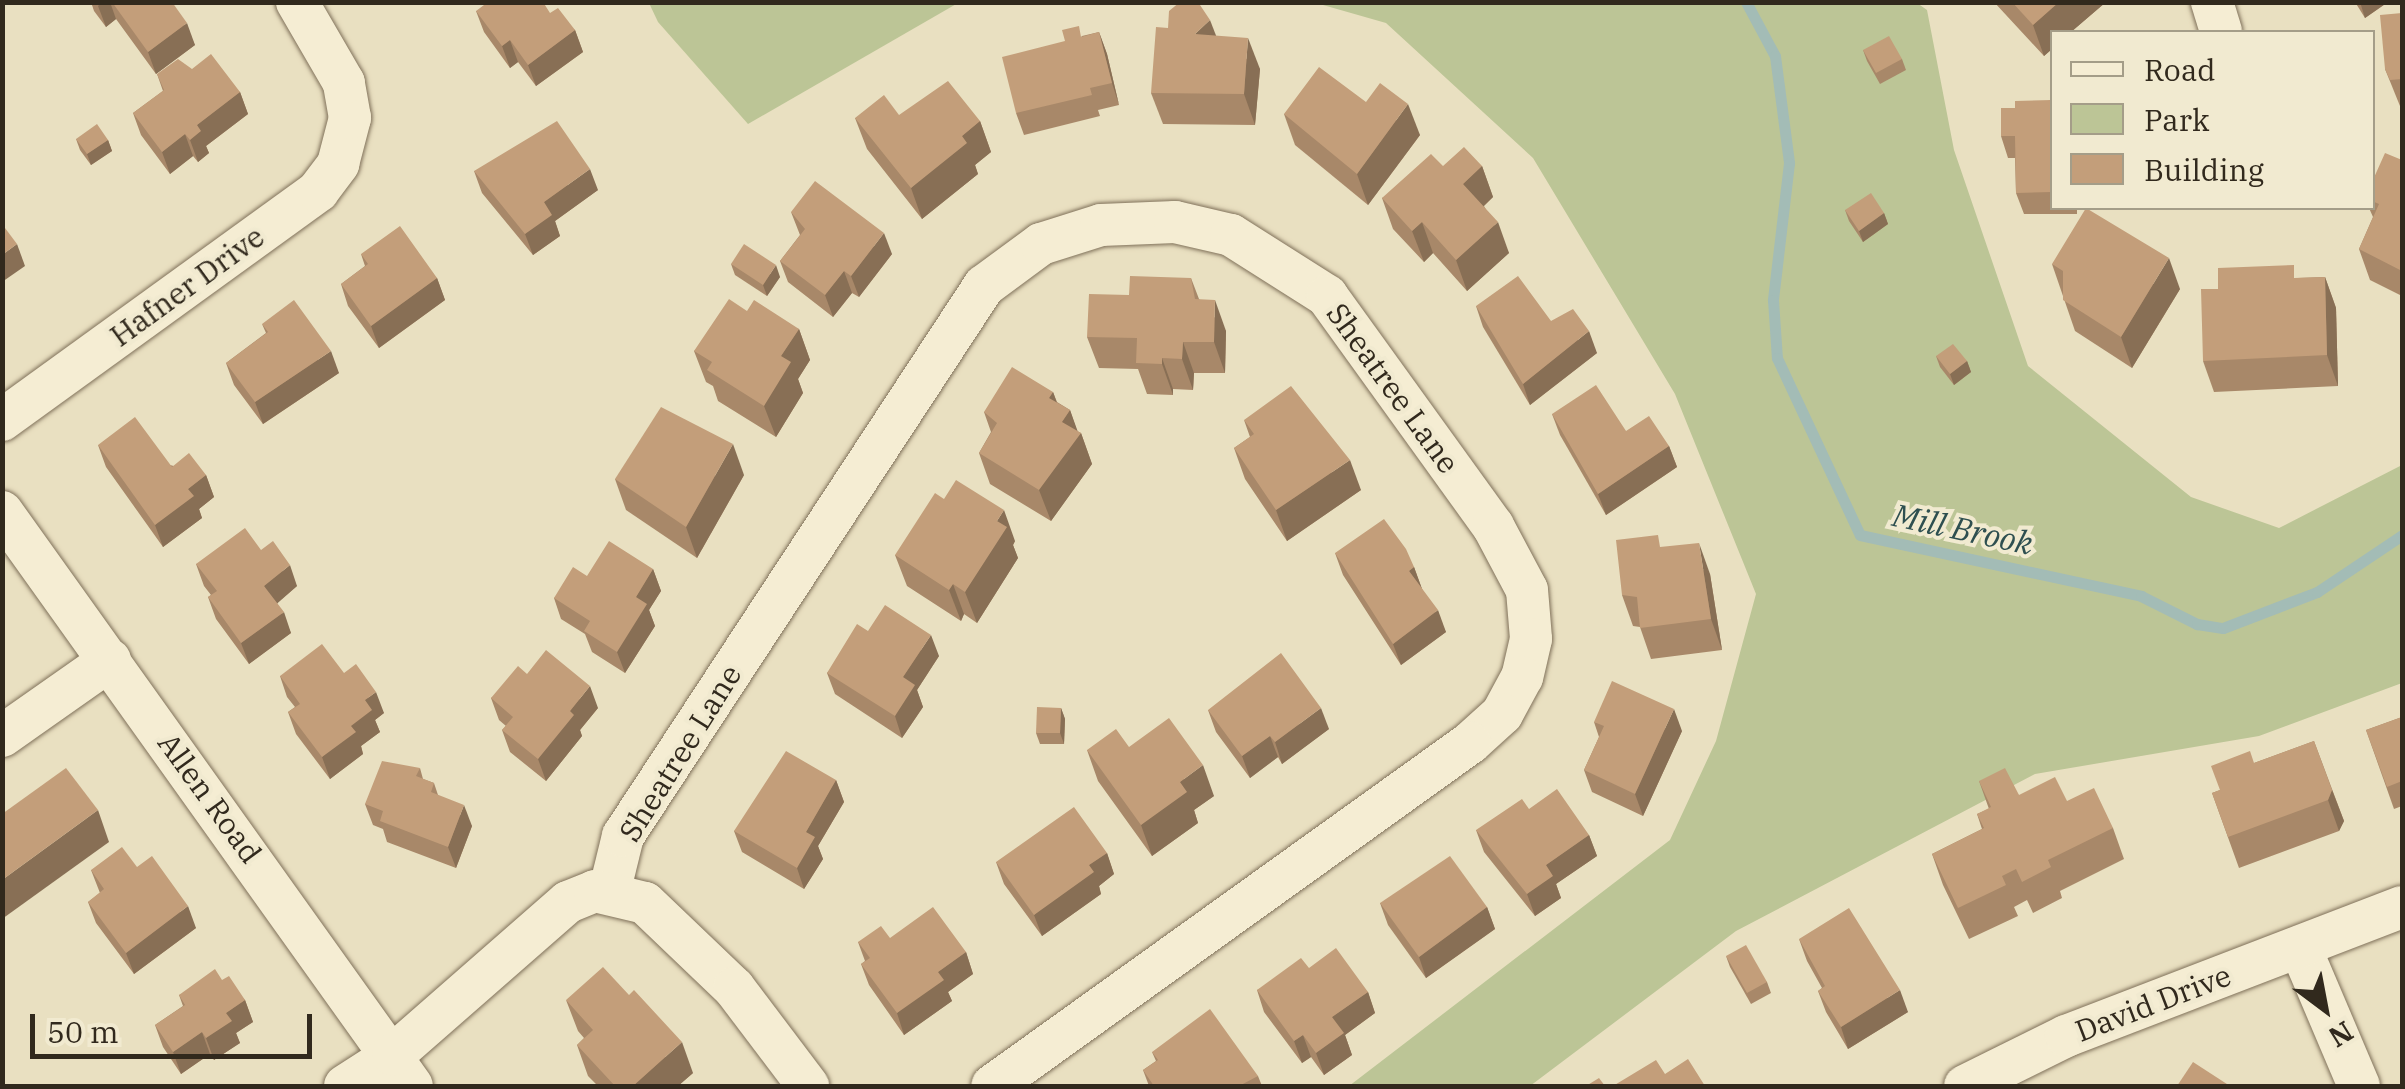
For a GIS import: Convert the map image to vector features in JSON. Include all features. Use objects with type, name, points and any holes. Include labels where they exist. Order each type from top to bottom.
[{"type":"street","name":"Hafner Drive","points":[[2,420],[318,191],[338,164],[347,134],[344,84],[297,2]]},
{"type":"street","points":[[2212,2],[2221,30]]},
{"type":"street","name":"Sheatree Lane","points":[[610,893],[622,836],[984,286],[1040,244],[1101,224],[1175,222],[1230,235],[1327,296],[1493,526],[1527,590],[1531,639],[1522,677],[1502,714],[1470,742],[992,1086]]},
{"type":"street","name":"Allen Road","points":[[2,512],[402,1071]]},
{"type":"street","points":[[2,736],[110,660]]},
{"type":"street","points":[[346,1086],[402,1071],[568,902],[610,893],[645,903],[721,976],[808,1086]]},
{"type":"street","name":"David Drive","points":[[1964,1086],[2066,1036],[2402,908]]},
{"type":"street","points":[[2300,947],[2360,1086]]},
{"type":"green space","points":[[649,3],[958,3],[748,124],[658,22]]},
{"type":"green space","points":[[1316,3],[1917,3],[1927,10],[1954,150],[2028,366],[2191,497],[2279,528],[2402,465],[2402,683],[2259,736],[2035,774],[1736,931],[1530,1086],[1349,1086],[1670,840],[1716,741],[1756,594],[1675,394],[1533,158],[1386,23]]},
{"type":"building","points":[[112,2],[172,2],[187,23],[148,52]]},
{"type":"building","points":[[488,2],[543,2],[550,13],[558,8],[575,30],[528,65],[510,40],[502,46],[476,11]]},
{"type":"building","points":[[1180,2],[1198,2],[1210,20],[1195,34],[1248,38],[1244,94],[1151,93],[1156,27],[1168,28],[1169,11]]},
{"type":"building","points":[[2012,2],[2059,2],[2033,25]]},
{"type":"building","points":[[2402,13],[2402,79],[2390,80],[2385,69],[2380,15]]},
{"type":"building","points":[[1079,26],[1081,37],[1099,32],[1112,83],[1090,88],[1092,95],[1016,113],[1002,57],[1065,41],[1062,30]]},
{"type":"building","points":[[1889,36],[1902,59],[1876,73],[1863,50]]},
{"type":"building","points":[[211,54],[240,92],[197,125],[201,131],[190,140],[185,134],[162,152],[133,113],[164,90],[157,74],[178,59],[192,69]]},
{"type":"building","points":[[1319,67],[1366,102],[1380,83],[1408,104],[1357,174],[1284,114]]},
{"type":"building","points":[[948,81],[980,121],[962,136],[967,143],[911,188],[855,118],[884,95],[899,115]]},
{"type":"building","points":[[2050,100],[2050,192],[2016,193],[2015,136],[2001,136],[2001,108],[2015,108],[2015,101]]},
{"type":"building","points":[[557,121],[590,169],[544,202],[552,215],[525,234],[474,171]]},
{"type":"building","points":[[97,124],[108,140],[87,154],[76,139]]},
{"type":"building","points":[[1464,147],[1482,166],[1463,184],[1498,222],[1456,260],[1422,222],[1412,231],[1382,198],[1431,154],[1443,166]]},
{"type":"building","points":[[2385,153],[2402,160],[2402,271],[2359,249],[2379,204],[2375,202],[2375,175]]},
{"type":"building","points":[[815,181],[884,233],[851,276],[844,271],[825,295],[780,261],[805,229],[791,212]]},
{"type":"building","points":[[1871,193],[1884,213],[1859,231],[1845,210]]},
{"type":"building","points":[[2085,210],[2169,258],[2121,337],[2063,300],[2063,271],[2052,264]]},
{"type":"building","points":[[2,224],[17,244],[2,255]]},
{"type":"building","points":[[400,226],[437,278],[371,326],[341,284],[368,264],[361,254]]},
{"type":"building","points":[[744,244],[776,265],[763,285],[731,264]]},
{"type":"building","points":[[2294,265],[2294,278],[2325,277],[2327,355],[2203,361],[2201,289],[2218,289],[2218,268]]},
{"type":"building","points":[[1130,276],[1191,278],[1195,299],[1215,300],[1214,342],[1183,342],[1182,359],[1162,358],[1162,364],[1136,363],[1137,338],[1087,337],[1089,294],[1129,295]]},
{"type":"building","points":[[1518,276],[1551,321],[1573,309],[1589,331],[1523,384],[1476,306]]},
{"type":"building","points":[[729,299],[747,311],[754,300],[799,329],[781,356],[791,362],[764,406],[707,370],[712,362],[694,351]]},
{"type":"building","points":[[294,300],[331,351],[255,402],[226,363],[268,332],[262,324]]},
{"type":"building","points":[[1953,344],[1967,361],[1950,374],[1936,356]]},
{"type":"building","points":[[1012,367],[1053,392],[1049,398],[1070,410],[1062,422],[1081,433],[1039,490],[979,453],[997,423],[984,412]]},
{"type":"building","points":[[1596,385],[1626,431],[1649,416],[1669,446],[1598,494],[1552,414]]},
{"type":"building","points":[[1291,386],[1350,460],[1276,510],[1234,448],[1254,434],[1244,420]]},
{"type":"building","points":[[661,407],[733,444],[686,527],[615,479]]},
{"type":"building","points":[[135,417],[172,467],[189,453],[206,475],[188,489],[194,496],[155,525],[98,445]]},
{"type":"building","points":[[956,480],[1004,510],[997,521],[1007,527],[965,592],[953,584],[949,590],[895,555],[935,493],[944,499]]},
{"type":"building","points":[[1384,519],[1406,549],[1414,567],[1409,571],[1438,610],[1393,644],[1335,553]]},
{"type":"building","points":[[245,528],[261,550],[273,541],[290,565],[264,586],[284,612],[241,643],[208,597],[217,591],[196,564]]},
{"type":"building","points":[[1658,535],[1660,547],[1699,543],[1711,619],[1640,628],[1637,597],[1622,595],[1616,540]]},
{"type":"building","points":[[609,541],[653,569],[636,597],[647,604],[617,652],[584,631],[590,621],[554,598],[573,567],[587,576]]},
{"type":"building","points":[[885,605],[931,635],[903,677],[915,685],[895,716],[827,673],[857,624],[868,631]]},
{"type":"building","points":[[322,644],[344,673],[356,664],[376,692],[365,700],[372,710],[351,726],[356,732],[322,757],[288,712],[300,704],[280,676]]},
{"type":"building","points":[[546,650],[590,686],[570,711],[574,715],[538,759],[502,730],[513,717],[491,698],[518,666],[527,674]]},
{"type":"building","points":[[1281,653],[1321,708],[1275,742],[1270,736],[1242,756],[1208,710]]},
{"type":"building","points":[[1612,681],[1674,709],[1635,794],[1584,770],[1604,726],[1594,722]]},
{"type":"building","points":[[1037,707],[1061,708],[1060,733],[1036,733]]},
{"type":"building","points":[[2402,717],[2402,781],[2387,787],[2366,730]]},
{"type":"building","points":[[1169,718],[1203,765],[1180,782],[1187,792],[1141,825],[1087,750],[1116,729],[1129,747]]},
{"type":"building","points":[[2314,741],[2332,790],[2328,800],[2228,837],[2212,793],[2220,790],[2211,766],[2250,751],[2254,763]]},
{"type":"building","points":[[786,751],[836,780],[806,832],[815,837],[797,868],[734,831]]},
{"type":"building","points":[[382,761],[420,768],[416,776],[434,783],[431,792],[464,805],[448,847],[380,821],[383,811],[365,804]]},
{"type":"building","points":[[66,768],[98,810],[2,880],[2,814]]},
{"type":"building","points":[[2005,768],[2019,795],[2055,777],[2067,801],[2094,788],[2113,828],[2048,860],[2051,867],[2022,882],[2016,869],[2002,876],[2006,885],[1958,908],[1932,854],[1984,828],[1977,814],[1991,807],[1979,781]]},
{"type":"building","points":[[1557,789],[1589,835],[1546,865],[1553,876],[1527,894],[1476,830],[1522,799],[1529,809]]},
{"type":"building","points":[[1074,807],[1107,853],[1089,865],[1094,872],[1034,915],[996,862]]},
{"type":"building","points":[[122,847],[137,867],[152,856],[188,906],[126,953],[88,902],[104,889],[91,870]]},
{"type":"building","points":[[1450,856],[1487,907],[1419,957],[1380,903]]},
{"type":"building","points":[[933,907],[966,952],[938,972],[944,980],[897,1013],[861,964],[870,958],[858,942],[881,926],[890,938]]},
{"type":"building","points":[[1849,908],[1900,990],[1841,1027],[1818,991],[1825,986],[1799,939]]},
{"type":"building","points":[[1746,945],[1767,982],[1747,993],[1726,956]]},
{"type":"building","points":[[1336,948],[1368,992],[1332,1017],[1344,1033],[1316,1053],[1303,1035],[1294,1041],[1257,990],[1301,958],[1309,968]]},
{"type":"building","points":[[603,967],[629,995],[634,990],[682,1042],[633,1086],[615,1086],[577,1045],[593,1030],[566,1000]]},
{"type":"building","points":[[215,969],[222,980],[229,976],[245,1000],[226,1013],[232,1021],[206,1038],[202,1032],[173,1052],[155,1025],[185,1005],[179,995]]},
{"type":"building","points":[[1210,1009],[1258,1076],[1239,1086],[1154,1086],[1143,1070],[1158,1060],[1152,1052]]},
{"type":"building","points":[[1688,1059],[1705,1086],[1613,1086],[1656,1060],[1665,1074]]},
{"type":"building","points":[[2193,1062],[2230,1086],[2177,1086]]},
{"type":"building","points":[[1599,1078],[1605,1086],[1586,1086]]},
{"type":"waterway","name":"Mill Brook","points":[[1746,2],[1775,56],[1789,163],[1773,300],[1777,358],[1860,535],[2141,596],[2197,624],[2223,628],[2317,592],[2402,535]]}]
